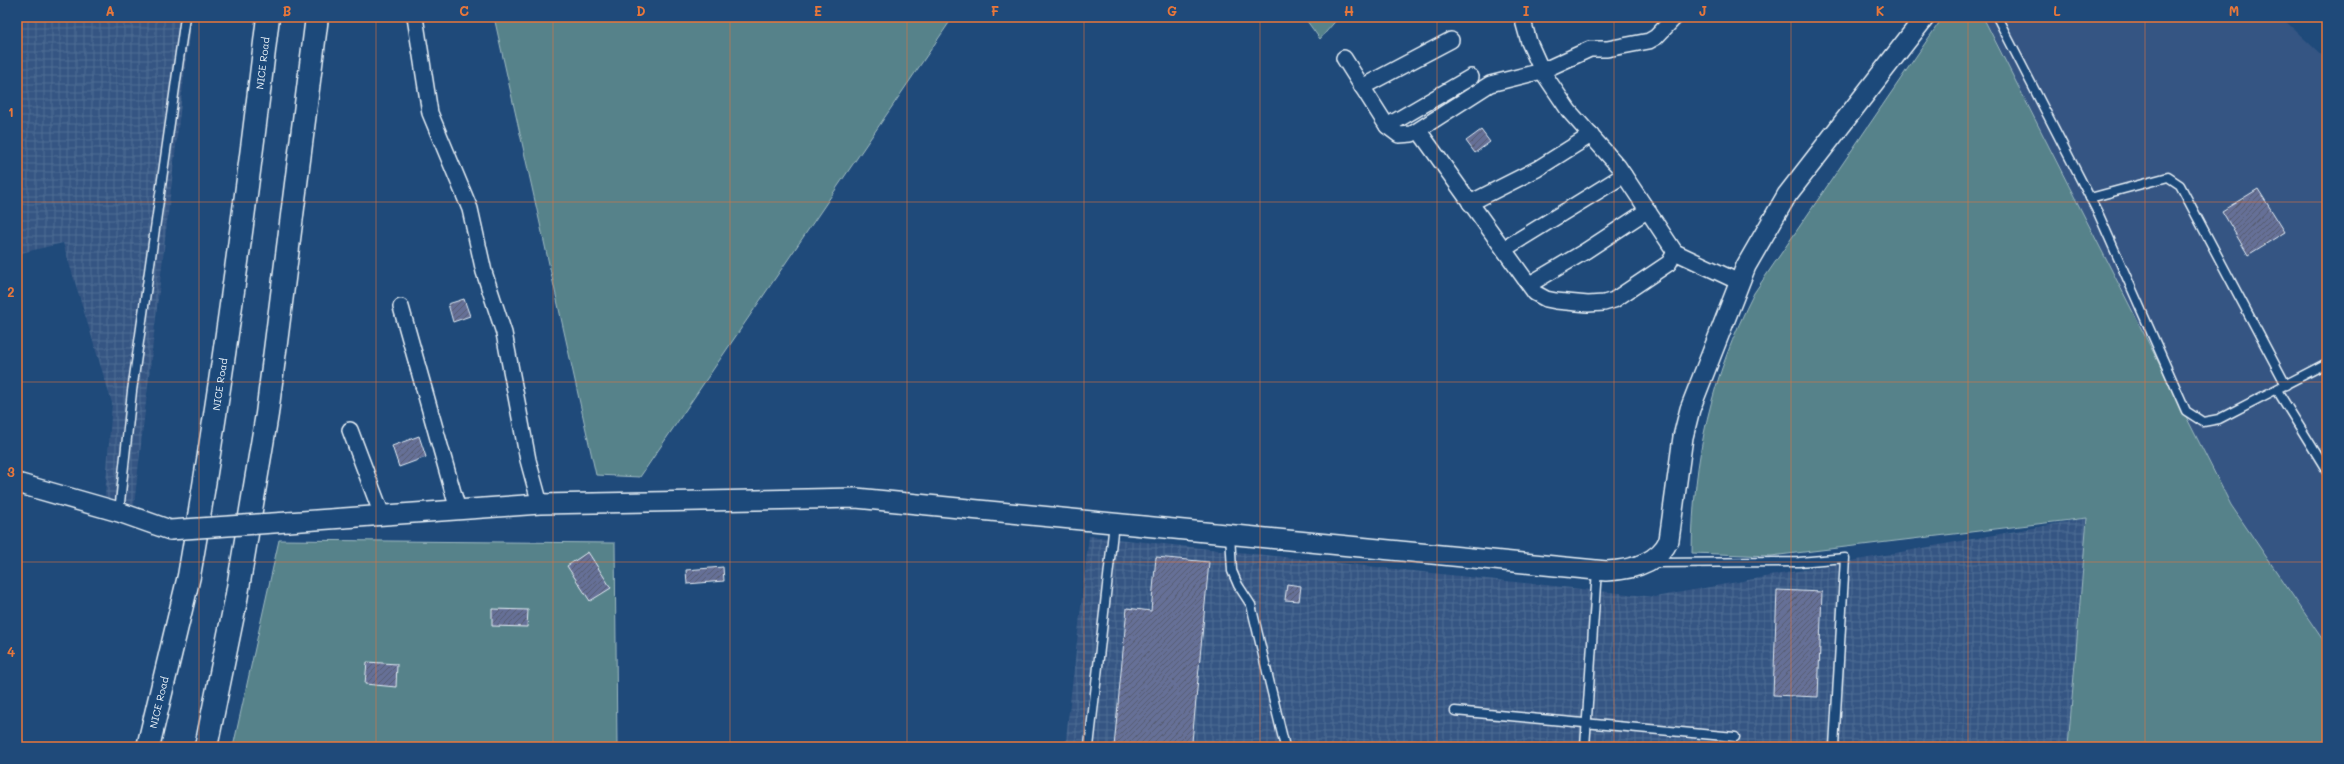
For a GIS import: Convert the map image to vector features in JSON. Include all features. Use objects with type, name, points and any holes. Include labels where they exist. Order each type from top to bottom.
[{"type":"highway","name":"NICE Road","points":[[148,747],[190,576],[216,414],[248,195],[268,17]]},
{"type":"highway","points":[[206,747],[236,600],[267,414],[317,17]]},
{"type":"street","points":[[415,17],[430,113],[470,209],[484,272],[504,333],[528,460],[540,504]]},
{"type":"street","points":[[1522,17],[1529,42],[1542,71],[1569,111],[1624,175],[1675,252],[1738,282]]},
{"type":"street","points":[[1344,58],[1387,126],[1399,136],[1406,136],[1419,131],[1490,84],[1542,71],[1590,49],[1608,49],[1649,41],[1656,37],[1674,17]]},
{"type":"street","points":[[17,483],[119,512],[170,530],[540,504],[856,498],[1597,570],[1622,570],[1645,563],[1664,551],[1669,540],[1686,424],[1694,396],[1738,282],[1756,247],[1787,195],[1925,17]]},
{"type":"street","points":[[1362,87],[1451,40]]},
{"type":"street","points":[[1387,126],[1471,77]]},
{"type":"street","points":[[1419,131],[1535,292],[1546,299],[1588,304],[1604,303],[1614,300],[1669,263],[1675,252]]},
{"type":"street","points":[[1470,203],[1538,169],[1590,135]]},
{"type":"street","points":[[1504,249],[1624,175]]},
{"type":"street","points":[[1530,284],[1584,252],[1648,210]]},
{"type":"street","points":[[401,307],[458,510]]},
{"type":"street","points":[[350,430],[382,515]]},
{"type":"lane","points":[[119,512],[132,391],[185,17]]},
{"type":"lane","points":[[1997,17],[2090,198],[2186,411],[2203,422],[2212,422],[2327,363]]},
{"type":"lane","points":[[2090,198],[2168,177],[2180,185],[2286,385]]},
{"type":"lane","points":[[2277,390],[2327,471]]},
{"type":"lane","points":[[1089,747],[1114,523]]},
{"type":"lane","points":[[1230,534],[1232,571],[1238,585],[1251,605],[1285,747]]},
{"type":"lane","points":[[1645,563],[1710,564],[1845,558],[1834,747]]},
{"type":"lane","points":[[1585,747],[1597,570]]},
{"type":"lane","points":[[1455,711],[1735,737]]},
{"type":"lane","points":[[17,740],[18,747]]},
{"type":"shaded area","points":[[17,17],[191,17],[134,505],[105,496],[112,403],[63,243],[17,254]]},
{"type":"shaded area","points":[[1983,17],[2281,17],[2327,60],[2327,646],[2231,505]]},
{"type":"shaded area","points":[[2087,518],[2068,747],[1065,747],[1089,536],[1655,597]]},
{"type":"green space","points":[[494,17],[953,17],[640,477],[596,475]]},
{"type":"green space","points":[[1304,17],[1339,17],[1320,39]]},
{"type":"green space","points":[[1943,17],[1983,17],[2231,505],[2327,646],[2327,747],[2068,747],[2087,518],[1771,556],[1692,553],[1696,484],[1707,419],[1726,356],[1739,325],[1754,293]]},
{"type":"green space","points":[[279,540],[615,543],[617,747],[233,747]]},
{"type":"building","points":[[1481,130],[1490,142],[1475,153],[1466,141]]},
{"type":"building","points":[[2258,189],[2285,232],[2248,255],[2222,211]]},
{"type":"building","points":[[464,299],[470,316],[453,322],[448,304]]},
{"type":"building","points":[[419,436],[426,457],[399,467],[392,446]]},
{"type":"building","points":[[588,552],[611,588],[590,601],[567,566]]},
{"type":"building","points":[[1156,557],[1209,562],[1192,742],[1187,742],[1186,747],[1114,747],[1127,608],[1151,611]]},
{"type":"building","points":[[723,567],[724,581],[687,584],[686,570]]},
{"type":"building","points":[[1287,584],[1301,586],[1299,601],[1285,600]]},
{"type":"building","points":[[1777,590],[1822,592],[1818,697],[1773,695]]},
{"type":"building","points":[[492,609],[528,610],[527,627],[492,626]]},
{"type":"building","points":[[367,662],[397,664],[396,687],[365,684]]}]
